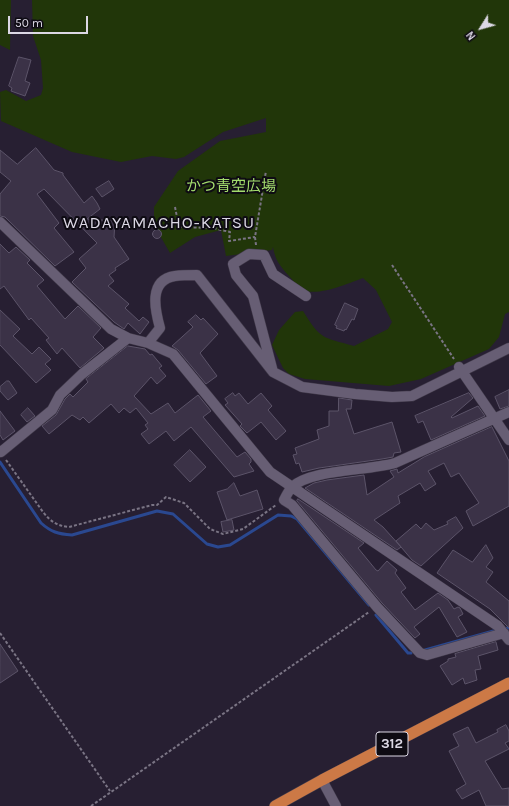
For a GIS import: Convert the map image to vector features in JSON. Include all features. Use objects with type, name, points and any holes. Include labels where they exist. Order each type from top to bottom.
[{"type":"highway","name":"312","points":[[275,806],[509,683]]},
{"type":"street","points":[[0,222],[111,329],[128,338],[148,343],[173,354],[270,472],[292,487],[498,626],[507,637],[427,655],[420,653],[377,607],[292,505],[284,500],[292,487],[311,476],[380,468],[395,463],[509,412]]},
{"type":"street","points":[[273,372],[253,296],[236,275],[233,264],[249,254],[264,255],[273,274],[306,296]]},
{"type":"street","points":[[148,343],[160,328],[155,300],[157,289],[163,280],[175,276],[197,275],[273,372],[302,387],[392,397],[412,396],[461,369],[509,348]]},
{"type":"street","points":[[0,451],[52,410],[60,395],[82,374],[128,338]]},
{"type":"street","points":[[461,369],[509,440]]},
{"type":"street","points":[[322,780],[336,806]]},
{"type":"path","points":[[257,254],[255,237],[266,171]]},
{"type":"path","points":[[175,208],[179,227],[213,228],[230,232],[229,241],[255,237]]},
{"type":"path","points":[[392,265],[461,369]]},
{"type":"path","points":[[0,451],[49,520],[62,526],[68,527],[157,505],[166,497],[184,503],[210,528],[223,534],[243,529],[284,500]]},
{"type":"path","points":[[91,806],[377,607]]},
{"type":"path","points":[[0,633],[110,792]]},
{"type":"green space","points":[[0,0],[11,0],[10,50],[0,45]]},
{"type":"green space","name":"かつ青空広場","points":[[32,0],[509,0],[509,312],[505,314],[499,337],[489,349],[421,379],[389,386],[305,379],[289,374],[283,368],[272,345],[279,330],[295,312],[303,311],[314,327],[323,336],[354,346],[388,329],[392,322],[376,290],[363,278],[324,291],[315,292],[301,289],[281,266],[275,256],[273,247],[272,250],[226,256],[221,230],[195,237],[170,253],[154,225],[154,207],[178,171],[220,141],[266,132],[266,118],[223,132],[184,157],[176,159],[152,156],[121,162],[72,152],[1,121],[0,92],[6,90],[26,101],[41,95],[43,88],[41,60],[33,36]]},
{"type":"building","points":[[19,57],[31,60],[25,81],[30,83],[25,96],[11,91],[12,88],[9,86]]},
{"type":"building","points":[[36,148],[54,170],[63,173],[84,203],[92,196],[100,209],[87,219],[115,221],[114,237],[129,259],[115,268],[116,270],[109,275],[114,281],[108,286],[129,304],[125,308],[139,321],[143,317],[149,322],[140,334],[128,323],[124,329],[114,322],[72,282],[86,268],[79,259],[97,243],[44,189],[37,194],[59,223],[54,228],[74,252],[55,266],[5,217],[0,216],[0,194],[11,181],[0,172],[0,150],[17,164]]},
{"type":"building","points":[[109,181],[114,189],[102,197],[96,189]]},
{"type":"building","points":[[157,229],[162,234],[157,239],[152,234]]},
{"type":"building","points":[[0,244],[9,253],[16,247],[30,260],[27,263],[44,280],[37,286],[65,319],[78,306],[101,328],[93,337],[104,348],[80,368],[62,348],[57,354],[46,340],[49,338],[31,318],[29,320],[4,286],[0,289]]},
{"type":"building","points":[[345,303],[358,309],[354,320],[352,319],[344,331],[336,328],[337,326],[335,325]]},
{"type":"building","points":[[0,310],[20,329],[13,336],[32,354],[39,347],[51,359],[45,364],[51,370],[36,383],[0,345]]},
{"type":"building","points":[[196,315],[201,320],[203,318],[218,334],[200,353],[217,376],[206,384],[178,350],[172,346],[193,327],[188,322]]},
{"type":"building","points":[[128,346],[145,349],[150,355],[152,354],[162,366],[159,368],[166,376],[157,384],[151,377],[134,396],[151,414],[168,403],[175,413],[198,395],[211,411],[203,417],[237,457],[245,452],[251,459],[249,464],[254,471],[234,477],[191,427],[174,441],[166,431],[149,444],[141,434],[148,429],[145,425],[148,423],[136,408],[130,413],[124,408],[119,413],[111,404],[89,423],[83,417],[80,420],[72,415],[49,434],[42,426],[56,415],[65,399],[70,394],[73,397],[88,382],[86,379]]},
{"type":"building","points":[[9,381],[17,393],[8,400],[0,391],[0,387]]},
{"type":"building","points":[[509,390],[509,406],[500,409],[495,397]]},
{"type":"building","points":[[233,393],[235,396],[239,393],[248,404],[261,393],[272,406],[268,410],[286,431],[276,440],[261,422],[247,433],[240,426],[242,424],[225,405],[228,403],[225,399]]},
{"type":"building","points":[[469,393],[473,398],[451,417],[452,418],[478,406],[485,416],[431,440],[423,421],[418,423],[415,416]]},
{"type":"building","points":[[339,398],[352,400],[351,409],[346,409],[354,434],[392,422],[401,452],[394,453],[393,457],[302,472],[299,463],[296,464],[293,455],[297,454],[295,448],[319,439],[317,430],[329,426],[329,411],[338,411]]},
{"type":"building","points":[[28,408],[35,416],[27,422],[21,415]]},
{"type":"building","points":[[0,411],[15,431],[3,440],[0,435]]},
{"type":"building","points":[[492,427],[509,461],[509,506],[473,526],[466,511],[479,503],[459,473],[451,477],[444,463],[428,471],[436,484],[425,491],[420,483],[398,496],[400,503],[374,520],[383,527],[401,547],[397,550],[305,488],[314,483],[327,480],[364,475],[367,495],[394,477],[390,471],[397,469],[398,473],[424,457]]},
{"type":"building","points":[[190,450],[206,467],[190,482],[174,465]]},
{"type":"building","points":[[234,483],[240,496],[257,490],[263,509],[227,520],[217,492],[227,489]]},
{"type":"building","points":[[298,499],[364,543],[358,548],[376,570],[378,571],[387,561],[397,570],[395,573],[406,588],[401,592],[415,610],[438,593],[448,600],[454,609],[458,607],[460,608],[463,614],[458,617],[467,632],[457,637],[439,607],[414,627],[420,634],[415,638],[382,603],[297,501]]},
{"type":"building","points":[[456,517],[463,528],[421,566],[412,560],[396,541],[416,524],[421,529],[426,523],[434,530],[448,524],[447,522]]},
{"type":"building","points":[[232,520],[234,530],[223,532],[221,522]]},
{"type":"building","points":[[486,545],[493,558],[486,567],[493,572],[486,582],[509,601],[509,628],[490,609],[437,573],[453,550],[472,562]]},
{"type":"building","points":[[496,642],[498,650],[478,656],[481,669],[475,670],[477,680],[465,684],[463,678],[452,685],[440,666],[448,661],[448,659],[456,657],[455,654]]},
{"type":"building","points":[[0,644],[18,671],[0,683]]},
{"type":"building","points":[[506,725],[509,731],[509,741],[505,743],[509,749],[485,761],[502,789],[509,788],[509,806],[486,806],[479,790],[462,799],[456,790],[466,784],[449,751],[459,746],[453,734],[468,727],[476,743],[498,732],[497,730]]},
{"type":"waterway","points":[[0,462],[41,523],[48,529],[63,534],[72,535],[157,511],[173,514],[207,544],[218,547],[230,545],[278,515],[291,516],[297,519],[369,605]]},
{"type":"waterway","points":[[376,615],[408,653],[411,653]]},
{"type":"waterway","points":[[425,650],[497,630]]},
{"type":"district","name":"WADAYAMACHO-KATSU","points":[[159,223]]}]
